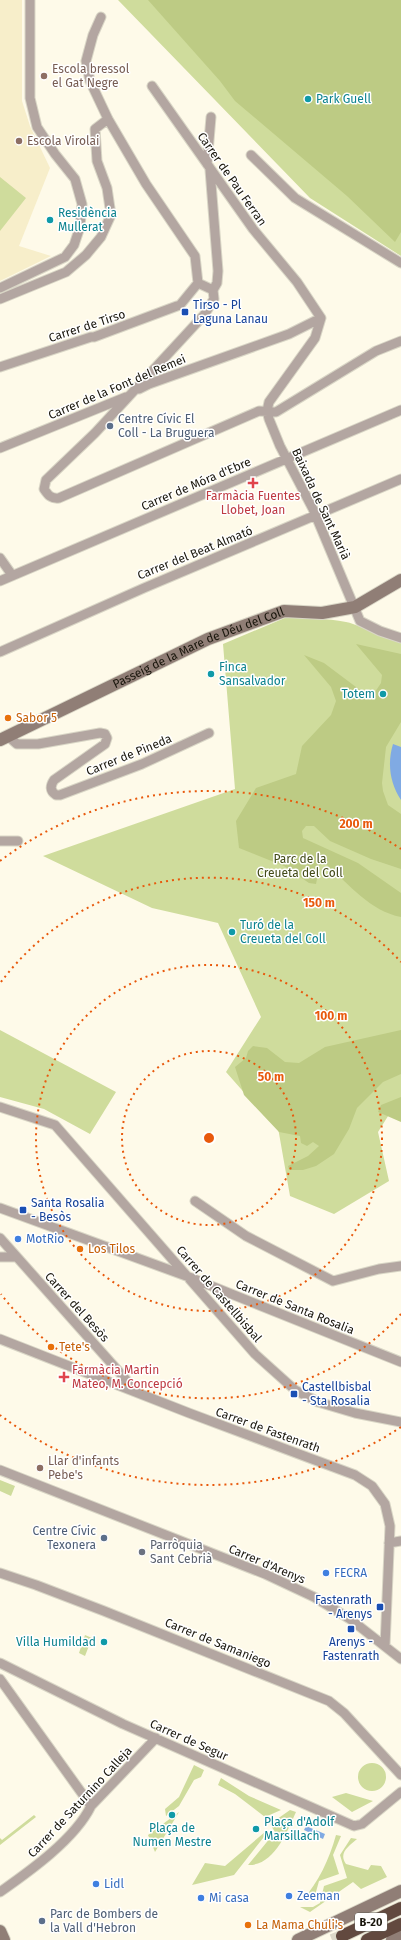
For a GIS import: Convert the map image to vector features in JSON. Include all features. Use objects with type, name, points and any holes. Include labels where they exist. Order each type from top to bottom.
[{"type":"highway","name":"B-20","points":[[342,1936],[401,1908]]},
{"type":"highway","name":"B-20","points":[[367,1940],[401,1924]]},
{"type":"street","points":[[0,288],[65,257],[74,245],[80,227],[82,204],[75,179],[55,154],[37,127],[30,98],[30,0]]},
{"type":"street","points":[[101,17],[93,35],[86,61],[90,81],[108,119],[146,184],[195,256],[198,283],[213,290]]},
{"type":"street","name":"Carrer de Pau Ferran","points":[[152,86],[253,229],[297,282],[321,318]]},
{"type":"street","points":[[212,117],[209,167],[218,271],[217,283],[213,290],[214,299],[204,315],[95,433],[45,482],[44,489],[47,493],[54,499],[59,498],[259,411],[276,412],[376,351],[401,341]]},
{"type":"street","points":[[0,299],[48,283],[66,272],[86,255],[101,237],[111,214],[106,188],[97,161],[95,129],[108,119]]},
{"type":"street","points":[[251,155],[295,198],[401,263]]},
{"type":"street","name":"Carrer de Tirso","points":[[0,367],[94,337],[180,305],[198,283]]},
{"type":"street","points":[[267,411],[269,402],[315,338],[321,318]]},
{"type":"street","name":"Carrer de la Font del Remei","points":[[0,448],[130,395],[149,384],[289,334],[310,325],[321,318]]},
{"type":"street","name":"Carrer de Móra d'Ebre","points":[[0,581],[401,410]]},
{"type":"street","name":"Baixada de Sant Marià","points":[[267,411],[269,420],[315,516],[360,621],[380,632],[401,638]]},
{"type":"street","name":"Carrer del Beat Almató","points":[[0,652],[144,588],[401,479]]},
{"type":"street","points":[[0,558],[12,575]]},
{"type":"street","name":"Passeig de la Mare de Déu del Coll","points":[[4,738],[208,639],[284,610],[322,613],[355,608],[401,580]]},
{"type":"street","name":"Carrer de Pineda","points":[[4,738],[17,744],[31,744],[100,733],[106,736],[105,744],[54,780],[51,788],[56,795],[60,795],[142,764],[209,733]]},
{"type":"street","points":[[0,841],[18,841]]},
{"type":"street","name":"Carrer de Castellbisbal","points":[[0,1107],[56,1125],[255,1354],[295,1390],[318,1402],[355,1413],[401,1422]]},
{"type":"street","points":[[195,1201],[246,1236],[333,1281],[379,1269],[401,1266]]},
{"type":"street","name":"Carrer de Santa Rosalia","points":[[0,1208],[189,1277],[401,1362]]},
{"type":"street","name":"Carrer del Besòs","points":[[0,1238],[137,1392]]},
{"type":"street","points":[[0,1257],[16,1257]]},
{"type":"street","name":"Carrer de Fastenrath","points":[[0,1339],[356,1475],[372,1486],[386,1504],[390,1526],[385,1646]]},
{"type":"street","name":"Carrer d'Arenys","points":[[0,1470],[265,1574],[314,1597],[350,1620],[401,1659]]},
{"type":"street","points":[[389,1543],[401,1541]]},
{"type":"street","name":"Carrer de Samaniego","points":[[0,1573],[104,1611],[329,1701],[344,1713],[401,1775]]},
{"type":"street","name":"Carrer de Segur","points":[[0,1663],[123,1724],[354,1826],[362,1824],[401,1792]]},
{"type":"street","points":[[0,1679],[91,1806]]},
{"type":"street","name":"Carrer de Saturnino Calleja","points":[[0,1892],[36,1868],[88,1813],[91,1806],[156,1738]]},
{"type":"street","points":[[298,1940],[401,1892]]},
{"type":"street","points":[[0,1931],[4,1940]]},
{"type":"street","points":[[392,1940],[401,1936]]},
{"type":"shaded area","name":"Escola Virolai","points":[[0,0],[22,0],[22,101],[30,126],[50,168],[19,246],[51,256],[0,281]]},
{"type":"green space","name":"Park Guell","points":[[118,0],[401,0],[401,256],[310,198]]},
{"type":"green space","name":"Park Guell","points":[[148,0],[401,0],[401,232],[395,242],[347,196],[235,101],[220,81]]},
{"type":"green space","points":[[0,177],[26,198],[0,231]]},
{"type":"green space","name":"Parc de la Creueta del Coll","points":[[287,617],[346,622],[387,639],[401,641],[401,1106],[395,1105],[378,1132],[389,1181],[334,1214],[290,1196],[277,1122],[256,1106],[226,1072],[261,1017],[218,923],[152,908],[43,856],[235,789],[223,644]]},
{"type":"green space","points":[[356,644],[401,654],[401,722],[386,747],[382,783],[388,805],[401,814],[401,869],[371,859],[330,841],[314,826],[306,826],[302,831],[303,838],[358,863],[401,893],[401,917],[390,914],[370,903],[352,889],[327,865],[320,864],[316,884],[309,883],[284,866],[239,848],[236,821],[256,788],[296,774],[302,746],[331,715],[336,701],[331,687],[304,655],[324,663],[368,696],[373,695],[381,683],[382,675]]},
{"type":"green space","points":[[0,1030],[116,1092],[90,1134],[44,1109],[0,1097]]},
{"type":"green space","points":[[401,1030],[401,1074],[383,1082],[357,1108],[349,1129],[334,1154],[316,1166],[303,1170],[289,1170],[288,1166],[308,1156],[319,1146],[313,1142],[307,1146],[301,1143],[300,1136],[279,1132],[244,1095],[235,1067],[246,1058],[248,1051],[253,1046],[267,1048],[285,1062],[299,1063],[325,1047]]},
{"type":"green space","points":[[401,1097],[401,1122],[378,1112],[381,1105]]},
{"type":"green space","points":[[0,1480],[15,1486],[11,1496],[0,1491]]},
{"type":"green space","points":[[85,1635],[92,1638],[85,1656],[79,1653]]},
{"type":"green space","points":[[372,1763],[382,1767],[386,1777],[382,1787],[372,1791],[362,1787],[358,1777],[362,1767]]},
{"type":"green space","points":[[194,1765],[204,1770],[201,1777],[194,1780],[179,1806],[166,1816],[165,1809],[179,1797]]},
{"type":"green space","points":[[221,1778],[249,1796],[281,1810],[265,1817],[235,1794],[218,1785]]},
{"type":"green space","points":[[346,1793],[373,1801],[352,1812],[332,1797]]},
{"type":"green space","points":[[290,1810],[296,1812],[284,1838],[272,1854],[257,1864],[248,1865],[275,1832],[270,1824]]},
{"type":"green space","points":[[179,1812],[155,1852],[148,1835]]},
{"type":"green space","points":[[34,1815],[36,1817],[0,1845],[0,1838],[2,1840]]},
{"type":"green space","points":[[265,1832],[267,1833],[234,1875],[192,1885],[205,1863],[225,1866]]},
{"type":"green space","points":[[336,1835],[341,1836],[333,1855],[339,1874],[319,1881],[314,1899],[302,1901],[314,1886],[323,1870]]},
{"type":"green space","points":[[351,1838],[357,1839],[344,1853],[343,1856],[346,1864],[368,1870],[371,1865],[381,1866],[387,1877],[361,1889],[353,1882],[310,1912],[300,1907],[313,1907],[320,1903],[324,1886],[347,1878],[340,1855]]},
{"type":"water","points":[[393,744],[401,747],[401,800],[394,787],[390,766]]},
{"type":"water","points":[[306,1826],[325,1834],[323,1839],[304,1830]]},
{"type":"tunnel","points":[[332,1940],[342,1936]]},
{"type":"place","name":"Escola bressol el Gat Negre","points":[[44,76]]},
{"type":"place","name":"Park Guell","points":[[308,99]]},
{"type":"place","name":"Escola Virolai","points":[[19,141]]},
{"type":"place","name":"Residència Mullerat","points":[[50,220]]},
{"type":"place","name":"Tirso - Pl Laguna Lanau","points":[[185,312]]},
{"type":"place","name":"Centre Cívic El Coll - La Bruguera","points":[[110,426]]},
{"type":"place","name":"Farmàcia Fuentes Llobet, Joan","points":[[253,483]]},
{"type":"place","name":"Finca Sansalvador","points":[[211,674]]},
{"type":"place","name":"Totem","points":[[383,694]]},
{"type":"place","name":"Sabor 5","points":[[8,718]]},
{"type":"place","name":"Turó de la Creueta del Coll","points":[[232,932]]},
{"type":"place","name":"Santa Rosalia - Besòs","points":[[23,1210]]},
{"type":"place","name":"MotRio","points":[[18,1239]]},
{"type":"place","name":"Los Tilos","points":[[80,1249]]},
{"type":"place","name":"Tete's","points":[[51,1347]]},
{"type":"place","name":"Farmàcia Martin Mateo, M. Concepció","points":[[64,1377]]},
{"type":"place","name":"Castellbisbal - Sta Rosalia","points":[[294,1394]]},
{"type":"place","name":"Llar d'infants Pebe's","points":[[40,1468]]},
{"type":"place","name":"Centre Cívic Texonera","points":[[104,1538]]},
{"type":"place","name":"Parròquia Sant Cebrià","points":[[142,1552]]},
{"type":"place","name":"FECRA","points":[[326,1573]]},
{"type":"place","name":"Fastenrath - Arenys","points":[[380,1607]]},
{"type":"place","name":"Arenys - Fastenrath","points":[[351,1629]]},
{"type":"place","name":"Villa Humildad","points":[[104,1642]]},
{"type":"place","name":"Plaça de Numen Mestre","points":[[172,1815]]},
{"type":"place","name":"Plaça d'Adolf Marsillach","points":[[256,1829]]},
{"type":"place","name":"Lidl","points":[[96,1884]]},
{"type":"place","name":"Zeeman","points":[[289,1896]]},
{"type":"place","name":"Mi casa","points":[[201,1898]]},
{"type":"place","name":"Parc de Bombers de la Vall d'Hebron","points":[[42,1921]]},
{"type":"place","name":"La Mama Chuli's","points":[[248,1925]]}]
